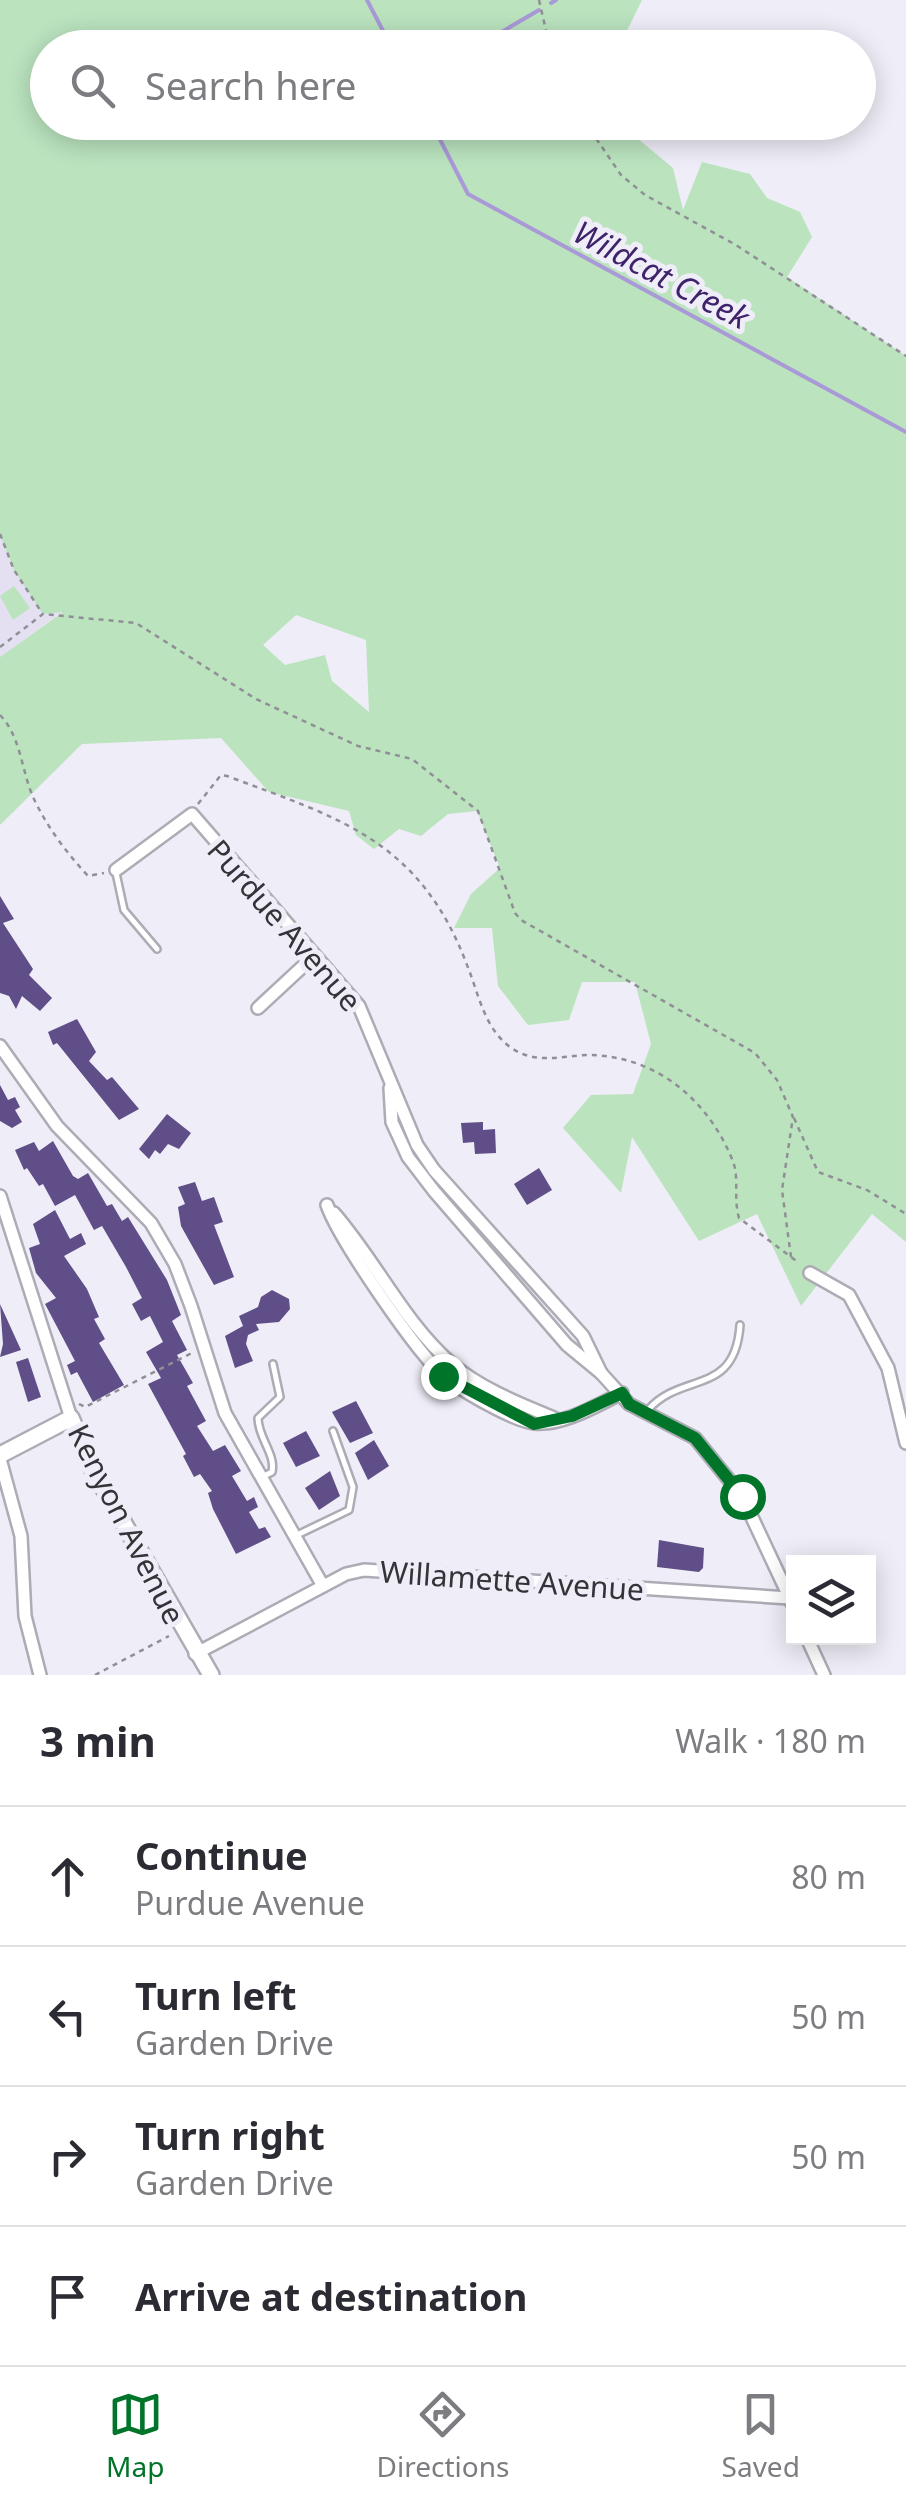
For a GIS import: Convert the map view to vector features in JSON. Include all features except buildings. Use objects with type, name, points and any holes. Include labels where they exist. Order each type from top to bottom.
[{"type":"street","name":"Purdue Avenue","points":[[116,870],[192,814],[359,1006],[388,1068],[392,1122],[408,1157],[567,1346],[602,1373],[629,1404],[695,1438],[742,1496],[786,1591]]},
{"type":"street","points":[[258,1008],[314,956]]},
{"type":"street","points":[[0,1046],[57,1126],[151,1224],[175,1264],[225,1413],[323,1586]]},
{"type":"street","name":"Kenyon Avenue","points":[[0,1196],[69,1413],[92,1468],[211,1675]]},
{"type":"street","points":[[556,1420],[506,1397],[452,1364],[423,1334],[328,1206],[336,1230],[443,1376],[534,1424],[556,1420],[622,1393]]},
{"type":"street","points":[[810,1273],[849,1294],[888,1368],[906,1444]]},
{"type":"street","points":[[40,1675],[25,1616],[18,1520],[0,1457],[69,1413]]},
{"type":"street","name":"Willamette Avenue","points":[[196,1654],[323,1586],[364,1570],[786,1602]]},
{"type":"street","points":[[810,1645],[824,1675]]},
{"type":"lane","points":[[116,870],[124,910],[157,948]]},
{"type":"lane","points":[[647,1413],[656,1402],[727,1366],[738,1350],[740,1325]]},
{"type":"lane","points":[[261,1478],[274,1467],[258,1431],[258,1418],[280,1397],[273,1364]]},
{"type":"lane","points":[[294,1536],[348,1510],[352,1487],[333,1431]]},
{"type":"path","points":[[539,0],[546,30]]},
{"type":"path","points":[[597,140],[621,174],[645,195],[736,245],[906,356]]},
{"type":"path","points":[[0,534],[14,570],[43,614]]},
{"type":"path","points":[[0,647],[43,614],[136,623],[272,707],[358,746],[412,759],[478,811],[514,914],[755,1052],[777,1080],[818,1172],[866,1190],[906,1214]]},
{"type":"path","points":[[0,715],[11,727],[32,796],[60,846],[88,876],[116,870]]},
{"type":"path","points":[[192,814],[221,776],[227,776],[317,807],[376,838],[432,901],[468,966],[481,1008],[504,1040],[529,1056],[609,1057],[659,1069],[692,1099],[732,1159],[739,1218],[810,1273]]},
{"type":"path","points":[[791,1257],[782,1190],[794,1117]]},
{"type":"path","points":[[69,1413],[83,1402],[85,1407],[204,1347]]},
{"type":"path","points":[[96,1675],[182,1629]]},
{"type":"shaded area","points":[[0,486],[92,590],[0,657]]},
{"type":"green space","points":[[0,0],[642,0],[627,30],[30,30],[30,140],[639,140],[673,168],[683,210],[702,162],[750,174],[767,198],[800,212],[812,237],[787,277],[906,356],[906,1242],[872,1214],[801,1306],[757,1214],[699,1241],[632,1137],[621,1193],[563,1128],[591,1095],[633,1094],[651,1044],[635,982],[582,982],[569,1020],[528,1025],[498,986],[492,928],[454,928],[471,894],[500,868],[477,811],[448,814],[421,836],[399,829],[374,849],[356,835],[349,811],[269,792],[221,738],[82,744],[0,825],[0,657],[63,612],[43,614],[14,570],[0,534]],"holes":[[[296,615],[366,640],[369,712],[332,681],[325,655],[285,665],[263,645]]]},
{"type":"green space","points":[[14,586],[30,608],[13,620],[0,596]]},
{"type":"waterway","name":"Wildcat Creek","points":[[367,0],[383,30]]},
{"type":"waterway","points":[[551,3],[556,0]]},
{"type":"waterway","points":[[505,30],[539,10]]},
{"type":"waterway","name":"Wildcat Creek","points":[[440,140],[468,194],[906,432]]},
{"type":"route","points":[[443,1376],[534,1424],[572,1416],[622,1393],[629,1404],[695,1438],[742,1496]]}]
